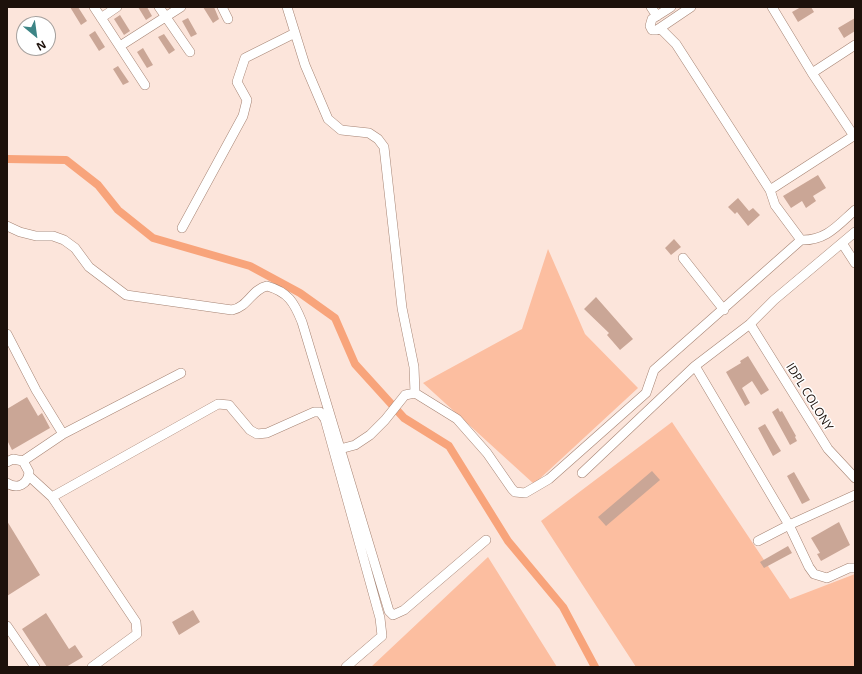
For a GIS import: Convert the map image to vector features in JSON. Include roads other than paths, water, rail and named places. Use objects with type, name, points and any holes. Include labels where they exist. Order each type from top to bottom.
[{"type":"street","points":[[94,7],[145,85]]},
{"type":"street","points":[[101,18],[117,7]]},
{"type":"street","points":[[159,7],[190,52]]},
{"type":"street","points":[[120,46],[181,7]]},
{"type":"street","points":[[222,7],[228,19]]},
{"type":"street","points":[[287,7],[305,65],[328,119],[341,130],[369,133],[378,139],[384,147],[402,308],[414,367],[415,393]]},
{"type":"street","points":[[650,7],[657,16]]},
{"type":"street","points":[[671,7],[650,22],[650,26],[654,31],[691,7]]},
{"type":"street","points":[[770,190],[855,136],[812,73],[772,7]]},
{"type":"street","points":[[660,28],[676,44],[770,190],[775,205],[801,240]]},
{"type":"street","points":[[182,228],[242,116],[247,100],[237,82],[245,58],[295,34]]},
{"type":"street","points":[[812,73],[855,44]]},
{"type":"street","points":[[340,449],[363,441],[385,420],[405,395],[415,393],[457,419],[487,453],[512,489],[515,492],[525,493],[549,479],[626,412],[646,393],[654,370],[724,310],[801,240],[815,240],[823,237],[855,210]]},
{"type":"street","points":[[7,226],[20,232],[36,236],[53,236],[64,240],[75,248],[85,262],[100,277],[126,295],[135,298],[232,310],[240,308],[258,289],[264,287],[272,288],[294,301],[302,322],[390,611],[393,615],[404,610],[486,540]]},
{"type":"street","points":[[582,473],[695,366],[750,324],[774,300],[855,232]]},
{"type":"street","points":[[842,242],[855,263]]},
{"type":"street","points":[[683,258],[724,310]]},
{"type":"street","name":"IDPL COLONY","points":[[750,324],[828,449],[855,478]]},
{"type":"street","points":[[7,334],[36,390],[63,434]]},
{"type":"street","points":[[695,366],[789,525],[809,567],[814,574],[827,578],[850,568],[855,568]]},
{"type":"street","points":[[7,462],[13,460],[23,461],[63,434],[181,373]]},
{"type":"street","points":[[52,497],[218,404],[229,405],[250,430],[257,434],[267,433],[314,412],[320,412],[327,427],[380,618],[382,636],[346,667]]},
{"type":"street","points":[[23,461],[28,468],[29,476],[52,497],[136,622],[137,634],[92,667]]},
{"type":"street","points":[[7,485],[21,486],[29,476]]},
{"type":"street","points":[[758,541],[855,495]]},
{"type":"street","points":[[7,626],[34,666]]},
{"type":"waterway","points":[[7,159],[66,160],[98,185],[118,210],[153,238],[250,266],[300,293],[335,318],[355,364],[404,418],[449,446],[508,541],[563,607],[595,667]]}]
